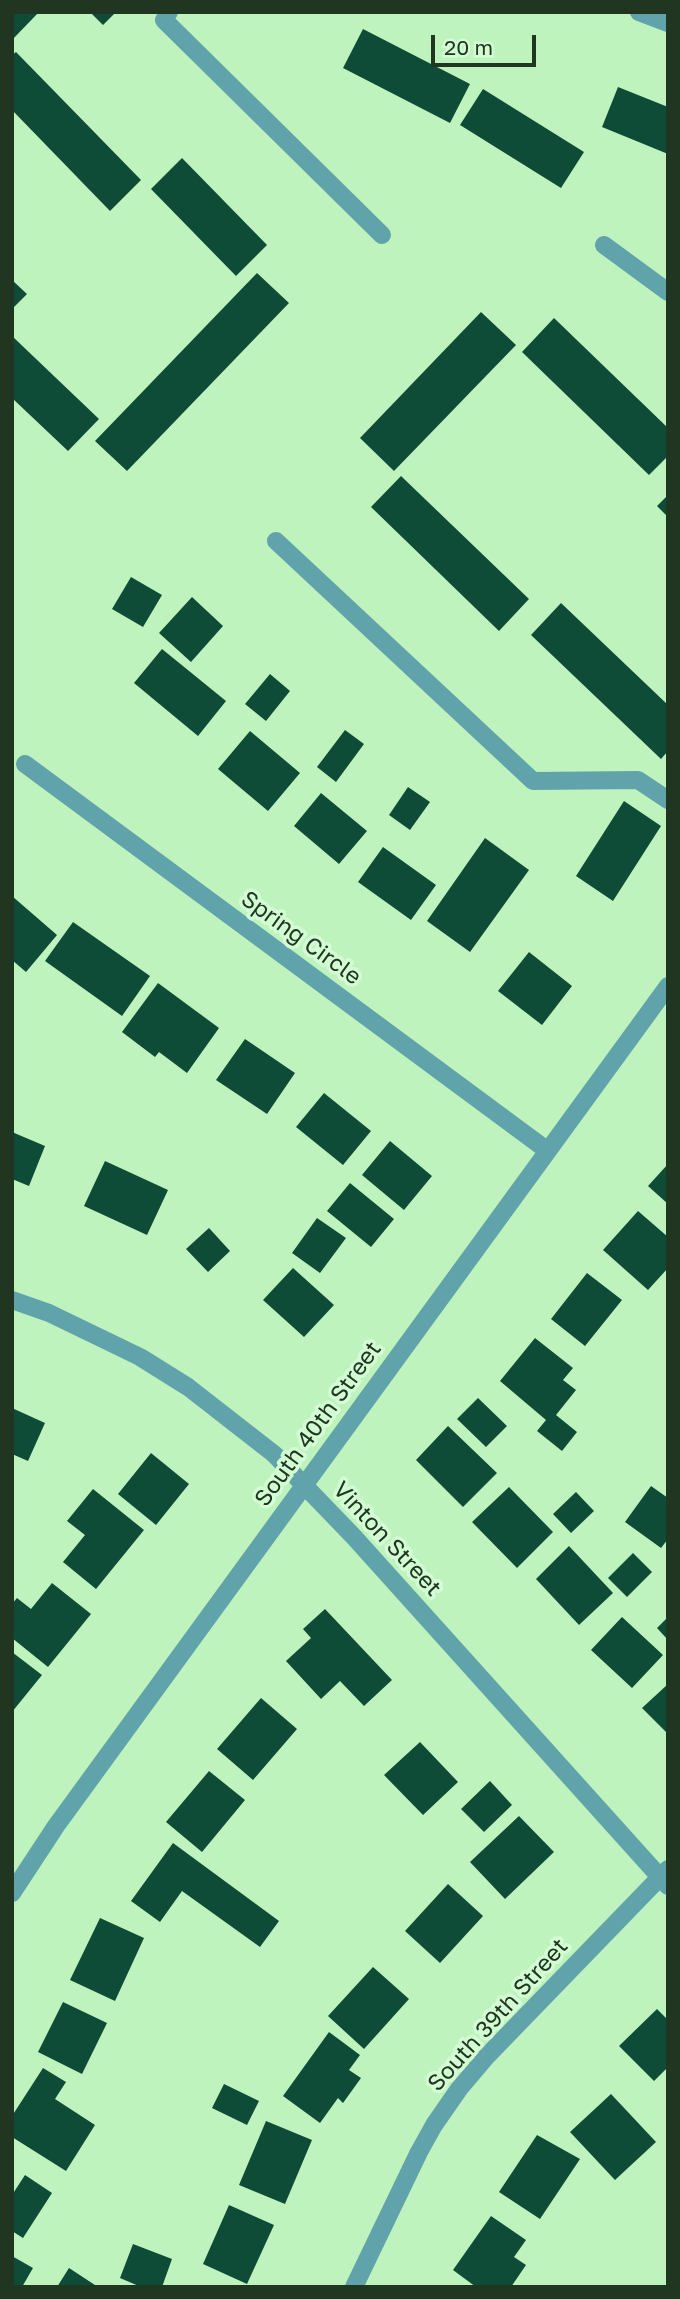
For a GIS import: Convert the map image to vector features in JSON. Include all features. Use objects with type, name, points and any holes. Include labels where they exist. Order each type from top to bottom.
[{"type":"street","points":[[169,12],[164,20],[382,235]]},
{"type":"street","points":[[639,12],[668,23]]},
{"type":"street","points":[[604,245],[668,292]]},
{"type":"street","points":[[276,541],[533,782],[638,780],[668,800]]},
{"type":"street","name":"Spring Circle","points":[[24,764],[548,1151]]},
{"type":"street","name":"South 40th Street","points":[[12,1893],[56,1825],[668,986]]},
{"type":"street","name":"Vinton Street","points":[[12,1300],[49,1313],[140,1357],[188,1387],[274,1454],[354,1537],[665,1878]]},
{"type":"street","name":"South 39th Street","points":[[354,2287],[419,2152],[459,2089],[487,2056],[665,1878]]},
{"type":"building","points":[[12,12],[39,12],[12,40]]},
{"type":"building","points":[[90,12],[116,12],[103,25]]},
{"type":"building","points":[[363,29],[470,84],[450,123],[343,68]]},
{"type":"building","points":[[16,52],[141,180],[110,211],[12,110],[12,55]]},
{"type":"building","points":[[618,87],[668,107],[668,154],[602,127]]},
{"type":"building","points":[[483,89],[584,152],[561,188],[460,125]]},
{"type":"building","points":[[182,158],[267,245],[236,276],[151,189]]},
{"type":"building","points":[[257,273],[289,303],[127,471],[95,441]]},
{"type":"building","points":[[12,280],[27,294],[12,309]]},
{"type":"building","points":[[481,312],[516,345],[394,471],[360,438]]},
{"type":"building","points":[[554,318],[668,428],[668,456],[649,475],[522,352]]},
{"type":"building","points":[[12,336],[99,419],[68,451],[12,398]]},
{"type":"building","points":[[401,476],[529,599],[499,631],[371,507]]},
{"type":"building","points":[[668,495],[668,517],[657,506]]},
{"type":"building","points":[[131,577],[162,595],[143,627],[112,609]]},
{"type":"building","points":[[192,597],[223,626],[191,662],[159,633]]},
{"type":"building","points":[[561,603],[668,705],[668,751],[661,759],[531,635]]},
{"type":"building","points":[[162,649],[226,701],[198,736],[134,683]]},
{"type":"building","points":[[270,674],[290,691],[266,721],[245,704]]},
{"type":"building","points":[[345,730],[364,744],[336,782],[317,767]]},
{"type":"building","points":[[250,731],[300,773],[268,811],[218,769]]},
{"type":"building","points":[[408,787],[430,802],[410,830],[389,815]]},
{"type":"building","points":[[321,793],[367,831],[339,864],[294,826]]},
{"type":"building","points":[[624,801],[661,826],[613,901],[576,876]]},
{"type":"building","points":[[485,838],[529,870],[470,952],[427,921]]},
{"type":"building","points":[[383,847],[436,885],[411,920],[358,882]]},
{"type":"building","points":[[12,896],[57,935],[26,972],[12,960]]},
{"type":"building","points":[[73,922],[150,976],[122,1016],[45,961]]},
{"type":"building","points":[[529,952],[572,986],[542,1025],[498,991]]},
{"type":"building","points":[[158,983],[219,1028],[187,1073],[159,1052],[155,1057],[122,1032]]},
{"type":"building","points":[[245,1039],[295,1073],[267,1114],[216,1080]]},
{"type":"building","points":[[324,1093],[371,1131],[343,1165],[296,1127]]},
{"type":"building","points":[[12,1132],[45,1146],[29,1186],[12,1179]]},
{"type":"building","points":[[390,1141],[432,1176],[404,1210],[362,1175]]},
{"type":"building","points":[[105,1161],[168,1190],[147,1235],[84,1206]]},
{"type":"building","points":[[668,1164],[668,1204],[648,1186]]},
{"type":"building","points":[[350,1183],[394,1219],[371,1247],[327,1211]]},
{"type":"building","points":[[638,1211],[668,1237],[668,1268],[648,1290],[603,1250]]},
{"type":"building","points":[[317,1218],[346,1238],[320,1273],[292,1253]]},
{"type":"building","points":[[209,1228],[230,1251],[208,1272],[186,1249]]},
{"type":"building","points":[[293,1268],[334,1305],[304,1337],[263,1300]]},
{"type":"building","points":[[587,1273],[622,1300],[585,1346],[551,1319]]},
{"type":"building","points":[[535,1338],[573,1368],[563,1380],[576,1390],[556,1415],[577,1432],[562,1451],[537,1431],[546,1420],[500,1381]]},
{"type":"building","points":[[478,1398],[507,1426],[486,1447],[457,1419]]},
{"type":"building","points":[[12,1408],[45,1423],[28,1461],[12,1454]]},
{"type":"building","points":[[448,1426],[497,1473],[463,1507],[416,1460]]},
{"type":"building","points":[[151,1453],[189,1484],[156,1525],[118,1494]]},
{"type":"building","points":[[651,1486],[668,1498],[668,1539],[661,1548],[625,1522]]},
{"type":"building","points":[[509,1487],[553,1532],[517,1568],[472,1522]]},
{"type":"building","points":[[93,1489],[144,1530],[96,1589],[63,1562],[85,1535],[67,1521]]},
{"type":"building","points":[[576,1492],[594,1511],[571,1533],[553,1514]]},
{"type":"building","points":[[569,1546],[613,1593],[579,1625],[536,1579]]},
{"type":"building","points":[[633,1553],[652,1572],[627,1597],[608,1578]]},
{"type":"building","points":[[52,1583],[91,1614],[48,1667],[12,1638],[12,1604],[17,1598],[31,1609]]},
{"type":"building","points":[[325,1609],[392,1680],[364,1706],[340,1681],[321,1699],[286,1661],[311,1638],[303,1629]]},
{"type":"building","points":[[622,1617],[663,1655],[632,1688],[591,1650]]},
{"type":"building","points":[[668,1617],[668,1640],[657,1628]]},
{"type":"building","points":[[12,1652],[42,1675],[12,1712]]},
{"type":"building","points":[[668,1684],[668,1734],[642,1708]]},
{"type":"building","points":[[261,1698],[297,1729],[253,1780],[217,1749]]},
{"type":"building","points":[[420,1742],[458,1782],[423,1815],[384,1775]]},
{"type":"building","points":[[209,1771],[245,1800],[202,1852],[166,1822]]},
{"type":"building","points":[[490,1781],[512,1805],[484,1832],[461,1809]]},
{"type":"building","points":[[519,1816],[554,1852],[505,1899],[470,1862]]},
{"type":"building","points":[[173,1843],[279,1921],[260,1947],[182,1891],[160,1922],[131,1901]]},
{"type":"building","points":[[448,1884],[483,1916],[440,1963],[405,1931]]},
{"type":"building","points":[[100,1918],[144,1938],[115,2001],[70,1980]]},
{"type":"building","points":[[373,1967],[409,1999],[364,2049],[328,2016]]},
{"type":"building","points":[[63,2002],[107,2023],[82,2074],[38,2052]]},
{"type":"building","points":[[657,2009],[668,2020],[668,2067],[654,2081],[619,2046]]},
{"type":"building","points":[[329,2032],[360,2055],[349,2070],[361,2078],[343,2103],[338,2098],[320,2123],[283,2096]]},
{"type":"building","points":[[43,2068],[66,2082],[55,2099],[95,2125],[66,2171],[12,2137],[12,2116]]},
{"type":"building","points":[[224,2084],[259,2101],[247,2125],[212,2108]]},
{"type":"building","points":[[611,2094],[656,2142],[615,2180],[570,2132]]},
{"type":"building","points":[[266,2121],[312,2140],[285,2204],[239,2185]]},
{"type":"building","points":[[537,2135],[580,2159],[540,2219],[499,2192]]},
{"type":"building","points":[[25,2175],[52,2193],[23,2238],[12,2231],[12,2195]]},
{"type":"building","points":[[229,2205],[274,2225],[247,2284],[203,2264]]},
{"type":"building","points":[[491,2216],[526,2240],[514,2257],[526,2265],[511,2287],[476,2287],[453,2270]]},
{"type":"building","points":[[133,2244],[172,2259],[162,2287],[141,2287],[120,2278]]},
{"type":"building","points":[[12,2256],[33,2268],[22,2287],[12,2287]]},
{"type":"building","points":[[69,2268],[98,2287],[57,2287]]}]
